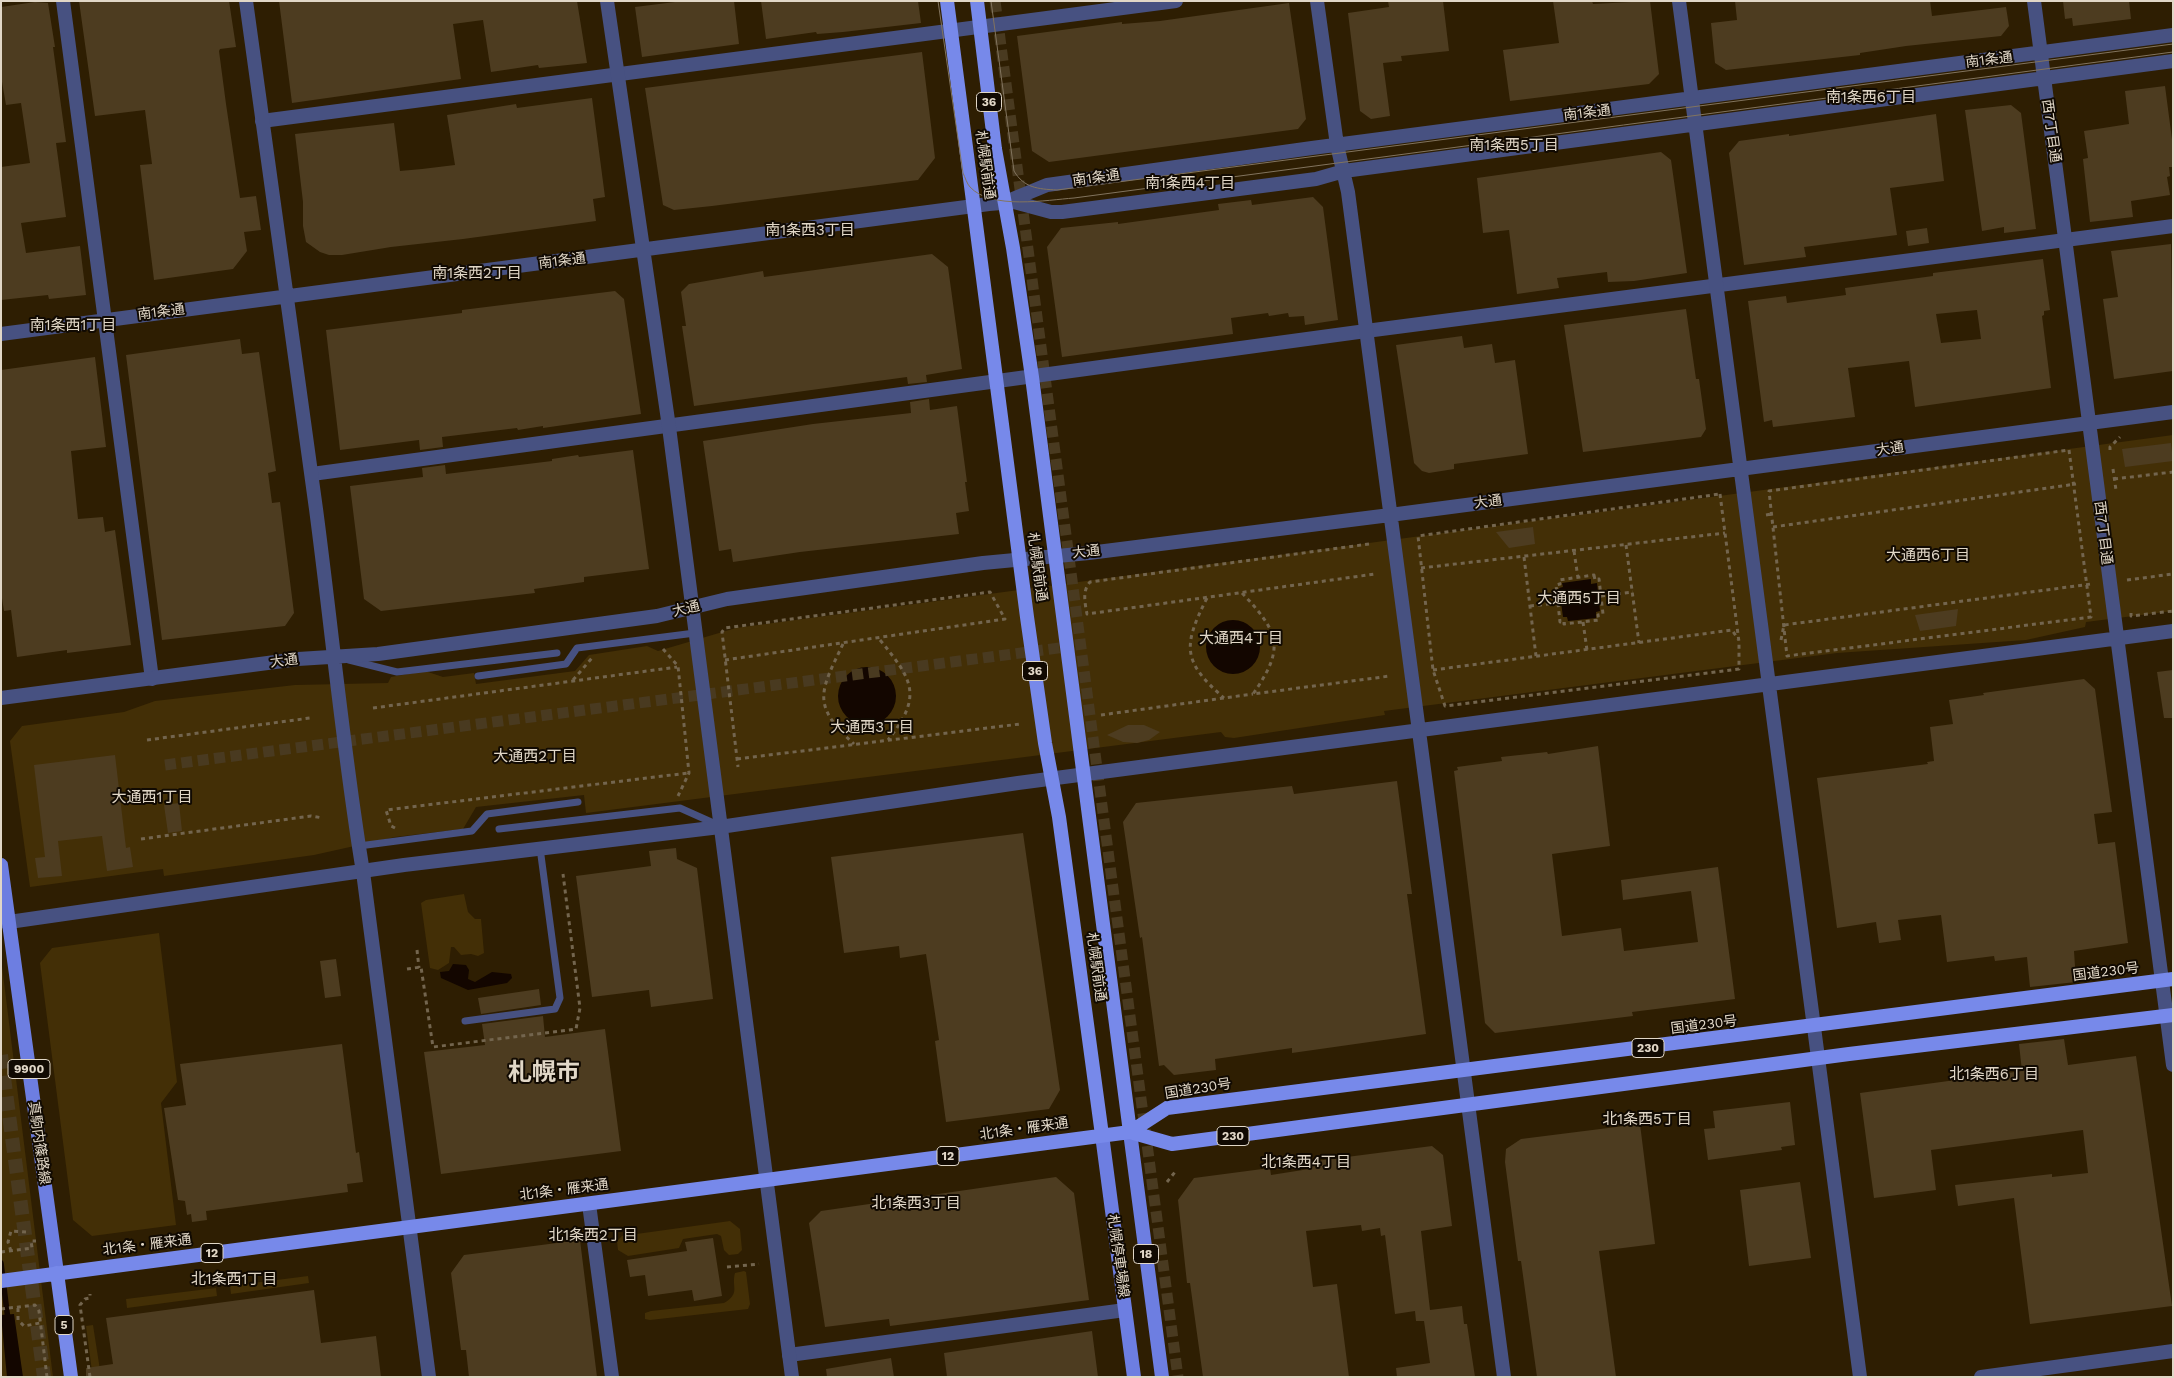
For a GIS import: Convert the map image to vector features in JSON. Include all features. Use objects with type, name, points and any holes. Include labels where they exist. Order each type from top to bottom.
[{"type":"highway","name":"札幌駅前通","points":[[947,1],[1020,559],[1052,778],[1061,826],[1102,1135]]},
{"type":"highway","name":"札幌駅前通","points":[[977,1],[995,149],[1032,377],[1130,1132]]},
{"type":"highway","name":"国道230号","points":[[1130,1132],[1167,1108],[1813,1027],[2167,980]]},
{"type":"highway","name":"230","points":[[1130,1132],[1172,1144],[1818,1058],[2170,1016]]},
{"type":"highway","name":"北1条・雁来通","points":[[1,1281],[1130,1132]]},
{"type":"highway","name":"5","points":[[57,1273],[70,1377]]},
{"type":"main road","name":"真駒内篠路線","points":[[1,865],[5,921],[57,1273]]},
{"type":"main road","name":"札幌停車場線","points":[[1130,1132],[1162,1377]]},
{"type":"main road","name":"札幌停車場線","points":[[1102,1135],[1134,1377]]},
{"type":"street","points":[[62,1],[152,679]]},
{"type":"street","points":[[246,1],[312,474],[353,815],[363,872],[429,1377]]},
{"type":"street","points":[[607,1],[669,427],[792,1377]]},
{"type":"street","points":[[262,121],[617,76],[951,29],[980,27],[1176,1]]},
{"type":"street","points":[[1317,1],[1337,144],[1344,171],[1366,331],[1504,1377]]},
{"type":"street","points":[[1679,1],[1860,1377]]},
{"type":"street","name":"西7丁目通","points":[[2034,1],[2117,639],[2167,980],[2173,1065]]},
{"type":"street","name":"南1条通","points":[[1004,202],[1047,185],[1337,144],[2173,35]]},
{"type":"street","name":"南1条通","points":[[1,334],[1004,202],[1014,202],[1051,212],[1062,212],[1316,178],[1344,171],[2173,61]]},
{"type":"street","points":[[312,474],[1366,331],[1716,287],[2173,226]]},
{"type":"street","name":"大通","points":[[1,698],[298,659],[378,654],[647,618],[727,599],[1020,559],[1390,515],[2173,412]]},
{"type":"street","points":[[5,921],[540,848],[720,827],[1052,778],[2173,632]]},
{"type":"street","points":[[589,1204],[612,1377]]},
{"type":"street","points":[[789,1355],[1125,1310]]},
{"type":"street","points":[[1981,1377],[2173,1352]]},
{"type":"lane","points":[[478,676],[566,664],[578,648],[695,634]]},
{"type":"lane","points":[[334,657],[398,672],[557,653]]},
{"type":"lane","points":[[359,846],[472,832],[487,814],[578,802]]},
{"type":"lane","points":[[499,829],[680,808],[720,827]]},
{"type":"lane","points":[[465,1021],[555,1009],[560,998],[540,848]]},
{"type":"path","points":[[2111,455],[2110,447],[2117,437],[2123,436]]},
{"type":"path","points":[[2069,450],[2089,585],[2091,616],[1787,656],[1772,514],[1770,491],[2069,450]]},
{"type":"path","points":[[2112,463],[2114,479],[2173,472]]},
{"type":"path","points":[[1773,526],[2074,484]]},
{"type":"path","points":[[1720,494],[1739,642],[1739,669],[1445,706],[1433,670],[1421,568],[1418,536],[1720,494]]},
{"type":"path","points":[[1766,515],[1772,514]]},
{"type":"path","points":[[1421,568],[1726,534]]},
{"type":"path","points":[[1369,544],[1090,582],[1084,594],[1087,614],[1375,574]]},
{"type":"path","points":[[1626,545],[1639,643]]},
{"type":"path","points":[[1574,551],[1578,578]]},
{"type":"path","points":[[1524,557],[1536,656]]},
{"type":"path","points":[[2128,589],[2127,580],[2173,574]]},
{"type":"path","points":[[1594,575],[1595,580],[1599,579],[1604,614],[1598,615],[1599,620],[1564,624],[1564,621],[1560,622],[1556,585],[1560,584],[1559,580],[1578,578],[1594,575]]},
{"type":"path","points":[[1784,625],[2089,585]]},
{"type":"path","points":[[725,660],[880,639],[1005,619],[990,592],[725,628],[722,632],[725,660],[738,767]]},
{"type":"path","points":[[1601,596],[1633,592]]},
{"type":"path","points":[[1242,593],[1258,610],[1270,627],[1274,638],[1273,662],[1253,694]]},
{"type":"path","points":[[1207,598],[1191,638],[1192,662],[1203,679],[1224,698]]},
{"type":"path","points":[[1530,606],[1558,603]]},
{"type":"path","points":[[2130,607],[2131,616],[2173,611]]},
{"type":"path","points":[[1583,622],[1587,650]]},
{"type":"path","points":[[1781,640],[1784,625]]},
{"type":"path","points":[[1433,670],[1732,630],[1739,642]]},
{"type":"path","points":[[880,639],[899,663],[908,679],[910,695],[907,713],[888,740]]},
{"type":"path","points":[[843,644],[825,684],[824,701],[829,718],[855,744]]},
{"type":"path","points":[[661,648],[678,666],[689,772],[678,796]]},
{"type":"path","points":[[373,708],[678,666]]},
{"type":"path","points":[[1101,715],[1390,676]]},
{"type":"path","points":[[147,740],[310,718]]},
{"type":"path","points":[[737,759],[1020,724]]},
{"type":"path","points":[[399,830],[391,826],[386,810],[689,772]]},
{"type":"path","points":[[141,839],[311,816],[323,818]]},
{"type":"path","points":[[417,950],[433,1047],[514,1039],[576,1029],[580,1008],[562,874]]},
{"type":"path","points":[[407,969],[419,968]]},
{"type":"path","points":[[1166,1182],[1175,1172]]},
{"type":"path","points":[[9,1251],[8,1242],[11,1231],[26,1232]]},
{"type":"path","points":[[1,1252],[32,1248],[31,1241],[36,1241]]},
{"type":"path","points":[[727,1266],[759,1264]]},
{"type":"path","points":[[90,1294],[90,1298],[85,1299],[80,1305],[90,1377]]},
{"type":"path","points":[[1,1310],[35,1305],[40,1323],[48,1377]]},
{"type":"path","points":[[17,1308],[18,1320],[24,1326],[40,1323]]},
{"type":"shaded area","points":[[2173,435],[2173,611],[2086,622],[2085,627],[2026,640],[1837,653],[1384,711],[1385,715],[1234,738],[1225,737],[1221,732],[586,813],[584,795],[476,807],[463,829],[395,837],[314,855],[164,876],[163,869],[30,887],[10,741],[22,726],[124,712],[155,701],[295,685],[388,683],[391,677],[425,671],[443,677],[474,673],[476,684],[575,671],[589,655],[647,646],[658,651],[736,628]]},
{"type":"shaded area","points":[[1591,579],[1591,584],[1597,583],[1600,611],[1596,612],[1596,618],[1568,621],[1567,617],[1563,617],[1559,588],[1563,587],[1562,583]]},
{"type":"shaded area","points":[[1233,620],[1243,622],[1252,628],[1258,637],[1260,647],[1258,657],[1252,666],[1243,672],[1233,674],[1223,672],[1214,666],[1208,657],[1206,647],[1208,637],[1214,628],[1223,622]]},
{"type":"shaded area","points":[[867,667],[878,669],[891,680],[896,696],[894,707],[883,720],[867,725],[856,723],[843,712],[838,696],[840,685],[851,672]]},
{"type":"shaded area","points":[[464,894],[468,912],[475,919],[481,919],[484,953],[478,956],[471,954],[461,955],[454,947],[451,947],[449,963],[438,970],[430,968],[421,903],[426,900]]},
{"type":"shaded area","points":[[159,933],[177,1082],[161,1103],[176,1225],[92,1236],[73,1220],[40,963],[52,948]]},
{"type":"shaded area","points":[[1,958],[53,1377],[1,1377]]},
{"type":"shaded area","points":[[453,964],[466,965],[469,970],[468,979],[475,982],[492,972],[511,974],[512,978],[507,983],[468,990],[441,978],[440,972],[449,971]]},
{"type":"shaded area","points":[[730,1221],[740,1229],[742,1250],[738,1254],[729,1255],[724,1250],[721,1236],[717,1234],[683,1239],[679,1248],[628,1256],[618,1250],[617,1241],[622,1236]]},
{"type":"shaded area","points":[[746,1272],[750,1304],[748,1309],[645,1319],[645,1313],[651,1311],[724,1303],[734,1293],[735,1273]]},
{"type":"shaded area","points":[[308,1276],[309,1283],[231,1294],[230,1286]]},
{"type":"shaded area","points":[[216,1288],[217,1296],[127,1308],[126,1299]]},
{"type":"shaded area","points":[[14,1314],[23,1377],[7,1377],[1,1315]]},
{"type":"shaded area","points":[[93,1325],[100,1370],[92,1371],[86,1326]]},
{"type":"building","points":[[79,1],[229,1],[236,47],[220,49],[219,51],[226,104],[240,198],[256,196],[261,230],[244,232],[247,251],[233,269],[154,280],[140,165],[152,164],[145,110],[95,116]]},
{"type":"building","points":[[279,1],[577,1],[587,63],[539,68],[538,65],[491,72],[483,20],[453,24],[461,79],[292,103]]},
{"type":"building","points":[[683,1],[734,1],[739,44],[642,57],[635,7]]},
{"type":"building","points":[[761,1],[918,1],[921,23],[843,32],[817,34],[816,32],[766,39]]},
{"type":"building","points":[[1388,1],[1443,1],[1449,51],[1401,56],[1402,61],[1383,63],[1390,116],[1371,119],[1360,111],[1348,13],[1389,7]]},
{"type":"building","points":[[1553,1],[1592,1],[1593,4],[1650,1],[1659,74],[1649,84],[1510,101],[1503,50],[1559,43]]},
{"type":"building","points":[[1735,1],[1930,1],[1932,16],[2006,7],[2009,26],[2001,36],[1906,46],[1860,53],[1860,55],[1726,70],[1715,63],[1711,23],[1737,20]]},
{"type":"building","points":[[2063,1],[2129,1],[2131,19],[2073,26],[2072,18],[2065,19]]},
{"type":"building","points":[[35,2],[48,3],[55,47],[53,47],[66,142],[56,143],[66,217],[21,223],[26,253],[80,246],[86,295],[49,299],[48,295],[1,300],[1,167],[30,163],[21,103],[6,105],[1,76],[1,7]]},
{"type":"building","points":[[1289,3],[1306,119],[1298,129],[1049,162],[1032,151],[1017,36],[1122,22],[1122,24],[1160,21]]},
{"type":"building","points":[[922,52],[935,158],[918,180],[674,210],[663,205],[645,88]]},
{"type":"building","points":[[2165,86],[2173,147],[2173,167],[2169,167],[2170,176],[2167,177],[2170,195],[2131,201],[2133,217],[2090,222],[2083,159],[2088,158],[2084,131],[2129,124],[2125,91]]},
{"type":"building","points":[[592,98],[605,197],[593,199],[596,221],[342,255],[329,255],[320,252],[306,242],[295,134],[394,123],[400,171],[455,165],[447,115],[516,104],[517,108]]},
{"type":"building","points":[[2011,105],[2021,113],[2036,229],[2004,233],[2004,227],[1982,231],[1965,110]]},
{"type":"building","points":[[1936,114],[1944,181],[1890,188],[1897,235],[1804,247],[1806,257],[1744,265],[1729,153],[1739,141],[1789,134],[1789,136]]},
{"type":"building","points":[[1661,152],[1671,160],[1687,273],[1634,281],[1608,282],[1607,272],[1557,278],[1559,288],[1517,294],[1509,230],[1483,233],[1477,178]]},
{"type":"building","points":[[1313,197],[1323,207],[1338,320],[1305,325],[1304,316],[1289,317],[1288,313],[1269,316],[1268,313],[1231,318],[1233,334],[1062,357],[1047,247],[1061,228],[1118,222],[1118,224],[1219,210],[1218,204],[1251,200],[1252,205]]},
{"type":"building","points":[[1927,228],[1929,243],[1908,246],[1906,231]]},
{"type":"building","points":[[2171,244],[2173,371],[2114,379],[2103,299],[2118,297],[2111,251]]},
{"type":"building","points":[[932,254],[948,267],[962,369],[926,375],[927,382],[908,384],[907,377],[694,406],[682,326],[686,326],[681,292],[689,284],[763,271],[764,277]]},
{"type":"building","points":[[2043,259],[2050,310],[2044,311],[2042,316],[2051,388],[1915,407],[1909,361],[1848,368],[1855,417],[1773,427],[1772,420],[1764,422],[1748,301],[1786,296],[1787,303],[1846,295],[1845,288],[1933,276],[1933,273]],"holes":[[[1977,310],[1981,339],[1941,343],[1936,314]]]},
{"type":"building","points":[[615,291],[624,299],[641,414],[543,428],[543,426],[518,430],[517,428],[442,437],[443,447],[420,450],[419,440],[340,450],[326,330],[462,313],[462,310]]},
{"type":"building","points":[[1686,309],[1696,379],[1699,379],[1706,429],[1701,437],[1583,452],[1564,325]]},
{"type":"building","points":[[1462,336],[1464,348],[1492,344],[1495,363],[1515,360],[1528,454],[1454,464],[1454,469],[1429,473],[1422,471],[1414,463],[1396,345]]},
{"type":"building","points":[[240,339],[242,354],[259,352],[276,471],[268,473],[272,503],[280,502],[294,613],[285,626],[162,640],[126,355]]},
{"type":"building","points":[[95,357],[106,447],[71,451],[78,519],[103,517],[105,532],[115,530],[131,645],[67,653],[67,650],[17,657],[11,610],[4,611],[1,592],[1,370]]},
{"type":"building","points":[[929,399],[930,410],[957,406],[969,511],[956,513],[959,534],[800,552],[733,562],[731,549],[719,551],[703,441],[813,424],[911,413],[910,402]]},
{"type":"building","points":[[2171,443],[2173,461],[2125,467],[2122,449]]},
{"type":"building","points":[[633,450],[649,569],[584,577],[584,582],[534,589],[535,593],[381,611],[364,599],[350,486],[423,477],[422,468],[445,465],[446,474],[552,461],[552,459],[578,455],[579,457]]},
{"type":"building","points":[[1533,527],[1535,544],[1509,548],[1496,532]]},
{"type":"building","points":[[1958,609],[1956,626],[1920,631],[1915,615]]},
{"type":"building","points":[[2173,670],[2173,718],[2164,718],[2157,672]]},
{"type":"building","points":[[2084,679],[2095,689],[2112,812],[2094,814],[2098,844],[2115,842],[2128,943],[2074,951],[2076,982],[2030,987],[2027,957],[1995,961],[1994,956],[1947,962],[1941,915],[1898,920],[1901,940],[1879,943],[1876,922],[1837,928],[1817,778],[1928,764],[1927,762],[1934,761],[1930,727],[1953,724],[1949,700],[1984,695],[1983,693]]},
{"type":"building","points":[[1128,725],[1144,725],[1160,732],[1149,740],[1137,743],[1123,742],[1107,735]]},
{"type":"building","points":[[1598,746],[1610,846],[1552,854],[1562,936],[1621,928],[1624,951],[1698,942],[1691,891],[1623,900],[1621,880],[1718,867],[1735,999],[1632,1012],[1633,1016],[1495,1033],[1485,1023],[1454,771],[1458,770],[1457,767],[1502,761],[1501,757],[1547,752],[1548,754]]},
{"type":"building","points":[[115,755],[126,848],[130,847],[133,867],[107,871],[102,836],[58,841],[62,876],[38,878],[35,858],[45,857],[34,765]]},
{"type":"building","points":[[1397,781],[1412,894],[1407,894],[1426,1034],[1292,1053],[1292,1048],[1215,1059],[1216,1070],[1174,1075],[1164,1065],[1159,1066],[1142,937],[1140,938],[1123,822],[1136,803],[1292,786],[1294,794]]},
{"type":"building","points":[[179,803],[182,831],[168,833],[164,805]]},
{"type":"building","points":[[1023,833],[1060,1090],[1049,1109],[946,1122],[935,1041],[939,1040],[926,954],[900,958],[899,946],[844,953],[831,857]]},
{"type":"building","points":[[676,848],[677,859],[697,868],[713,999],[651,1007],[649,990],[592,997],[576,876],[651,866],[649,851]]},
{"type":"building","points":[[336,959],[341,996],[325,998],[320,961]]},
{"type":"building","points":[[539,989],[541,1005],[481,1014],[478,998]]},
{"type":"building","points":[[543,1016],[545,1037],[605,1029],[621,1151],[441,1174],[424,1052],[485,1045],[482,1024]]},
{"type":"building","points":[[2064,1039],[2068,1065],[2136,1056],[2172,1306],[2030,1324],[2014,1198],[1958,1206],[1955,1185],[2052,1174],[2052,1177],[2088,1173],[2083,1130],[1931,1150],[1936,1190],[1874,1198],[1860,1093],[2022,1071],[2019,1044]]},
{"type":"building","points":[[342,1044],[356,1153],[359,1152],[363,1182],[347,1184],[348,1192],[206,1211],[207,1220],[192,1222],[191,1214],[187,1215],[185,1201],[178,1200],[164,1108],[186,1105],[180,1064]]},
{"type":"building","points":[[1790,1102],[1795,1145],[1781,1147],[1782,1150],[1708,1160],[1704,1129],[1715,1128],[1713,1111]]},
{"type":"building","points":[[1640,1124],[1655,1244],[1599,1251],[1616,1377],[1537,1377],[1521,1261],[1518,1261],[1505,1162],[1506,1149],[1521,1139]]},
{"type":"building","points":[[1432,1146],[1443,1155],[1452,1226],[1421,1231],[1430,1310],[1462,1306],[1464,1324],[1467,1324],[1475,1377],[1397,1377],[1396,1368],[1430,1363],[1424,1321],[1416,1321],[1415,1311],[1395,1314],[1385,1235],[1381,1236],[1380,1228],[1362,1231],[1361,1225],[1306,1231],[1313,1287],[1337,1284],[1349,1377],[1203,1377],[1190,1283],[1187,1283],[1178,1200],[1194,1178],[1270,1168],[1271,1175],[1309,1169],[1308,1162]]},
{"type":"building","points":[[1056,1177],[1074,1193],[1089,1300],[890,1326],[889,1319],[825,1327],[809,1223],[821,1211]]},
{"type":"building","points":[[1800,1182],[1811,1258],[1749,1266],[1740,1190]]},
{"type":"building","points":[[713,1238],[722,1296],[694,1301],[692,1290],[648,1296],[645,1275],[630,1277],[627,1260],[687,1251],[685,1242]]},
{"type":"building","points":[[580,1240],[597,1377],[469,1377],[466,1350],[461,1350],[451,1273],[464,1255]]},
{"type":"building","points":[[314,1290],[321,1343],[376,1336],[381,1377],[86,1377],[86,1368],[113,1364],[106,1318]]},
{"type":"building","points":[[1092,1331],[1098,1377],[947,1377],[944,1353]]},
{"type":"building","points":[[891,1358],[894,1377],[827,1377],[826,1369]]},
{"type":"waterway","points":[[1,1263],[8,1320]]},
{"type":"tunnel","points":[[995,1],[1178,1377]]},
{"type":"tunnel","points":[[165,765],[1074,646]]},
{"type":"tunnel","points":[[1,1055],[44,1377]]},
{"type":"tram line","points":[[938,1],[963,173],[969,186],[979,194],[991,199],[1020,202],[1074,198],[2173,52]]},
{"type":"tram line","points":[[991,1],[1014,171],[1027,184],[1044,189],[1057,190],[2173,44]]},
{"type":"district","name":"南1条西6丁目","points":[[1871,98]]},
{"type":"district","name":"南1条西5丁目","points":[[1514,146]]},
{"type":"district","name":"南1条西4丁目","points":[[1190,184]]},
{"type":"district","name":"南1条西3丁目","points":[[810,231]]},
{"type":"district","name":"南1条西2丁目","points":[[477,274]]},
{"type":"district","name":"南1条西1丁目","points":[[73,326]]},
{"type":"district","name":"大通西6丁目","points":[[1928,556]]},
{"type":"district","name":"大通西5丁目","points":[[1579,599]]},
{"type":"district","name":"大通西4丁目","points":[[1241,639]]},
{"type":"district","name":"大通西3丁目","points":[[872,728]]},
{"type":"district","name":"大通西2丁目","points":[[535,757]]},
{"type":"district","name":"大通西1丁目","points":[[152,798]]},
{"type":"district","name":"札幌市","points":[[544,1073]]},
{"type":"district","name":"北1条西6丁目","points":[[1994,1075]]},
{"type":"district","name":"北1条西5丁目","points":[[1647,1120]]},
{"type":"district","name":"北1条西4丁目","points":[[1306,1163]]},
{"type":"district","name":"北1条西3丁目","points":[[916,1204]]},
{"type":"district","name":"北1条西2丁目","points":[[593,1236]]},
{"type":"district","name":"北1条西1丁目","points":[[234,1280]]}]
